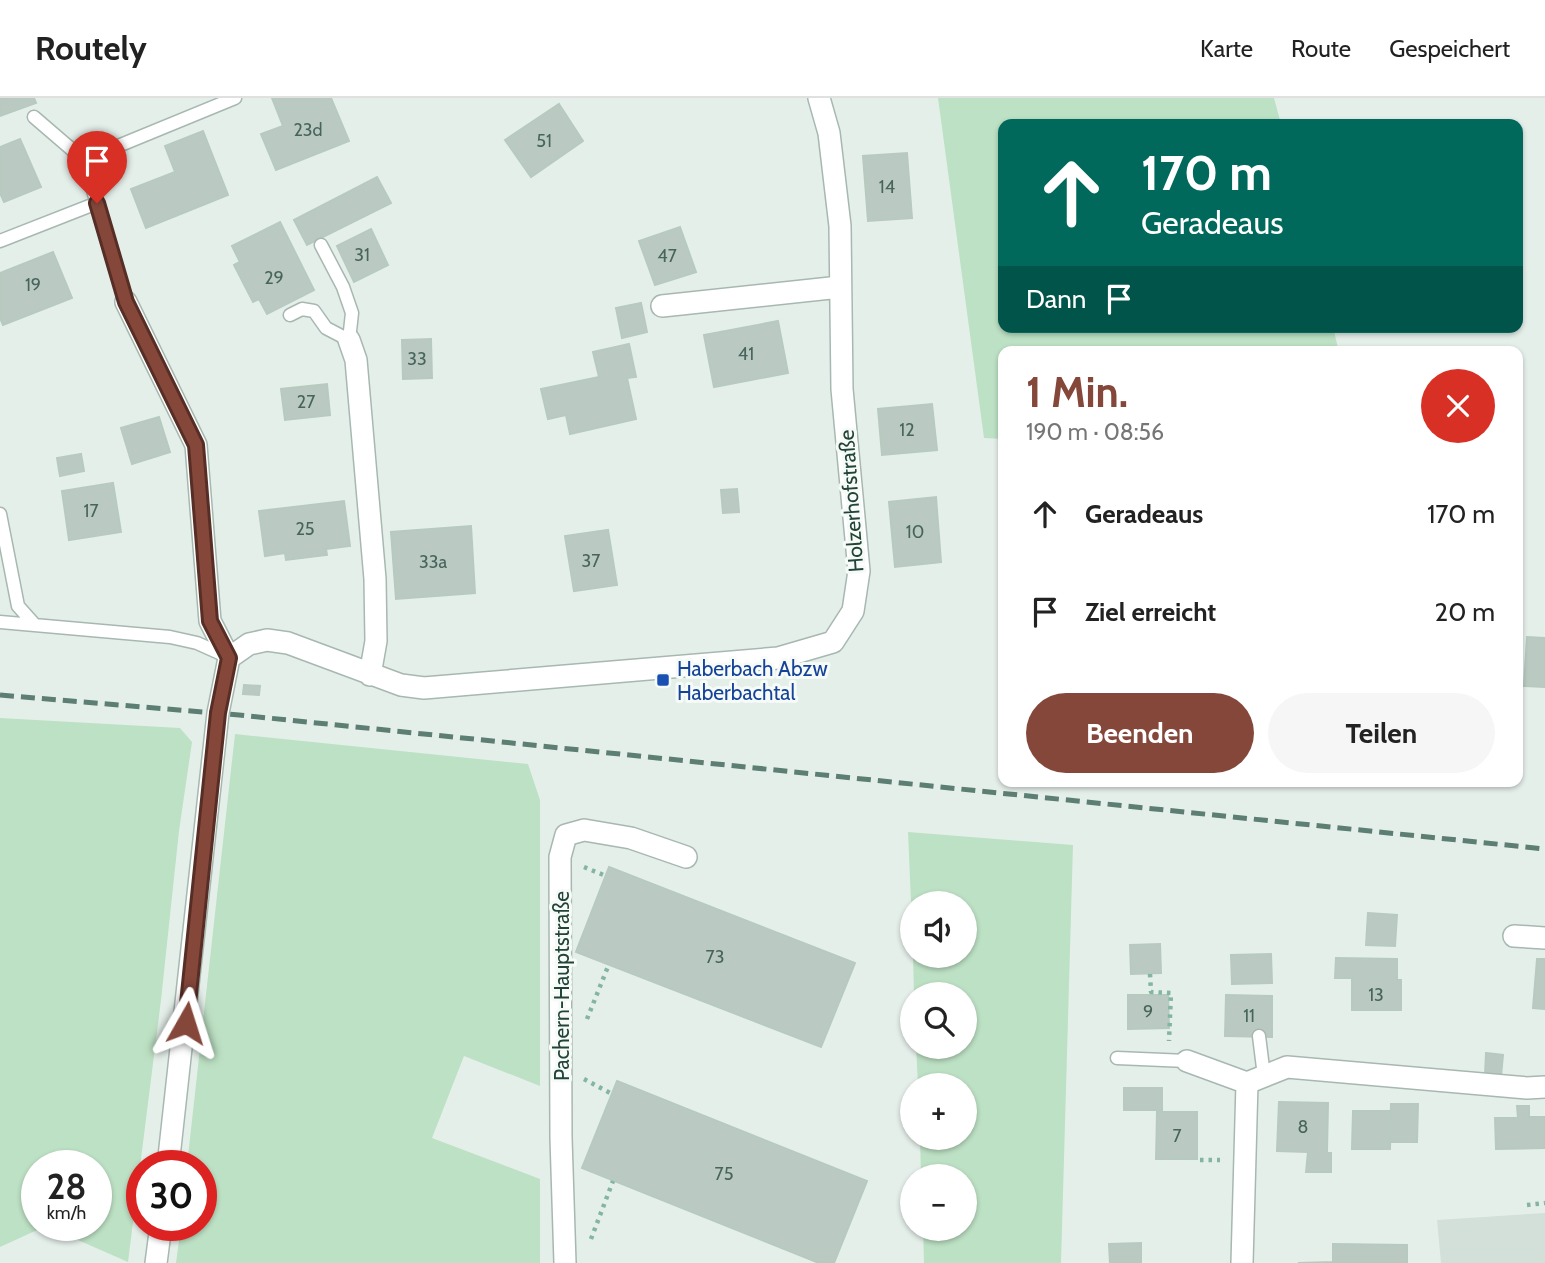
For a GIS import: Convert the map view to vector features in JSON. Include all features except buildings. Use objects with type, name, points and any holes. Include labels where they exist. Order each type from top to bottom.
[{"type":"street","name":"Holzerhofstraße","points":[[229,658],[249,643],[267,640],[288,643],[401,685],[424,688],[778,658],[833,642],[853,611],[859,571],[842,389],[840,226],[829,133],[819,98]]},
{"type":"street","points":[[662,306],[840,288]]},
{"type":"street","points":[[126,302],[196,445],[210,621],[229,658],[218,713],[170,1150]]},
{"type":"street","points":[[349,340],[356,360],[375,579],[376,641],[370,674]]},
{"type":"street","name":"Pachern-Hauptstraße","points":[[565,1263],[561,1138],[560,857],[566,835],[584,830],[631,838],[686,858]]},
{"type":"street","points":[[1514,936],[1545,938]]},
{"type":"street","points":[[1187,1061],[1255,1079],[1287,1067],[1527,1088],[1545,1087]]},
{"type":"street","points":[[1242,1263],[1255,1079]]},
{"type":"street","points":[[156,1263],[159,1241]]},
{"type":"lane","points":[[84,160],[235,98]]},
{"type":"lane","points":[[34,117],[84,160],[126,302]]},
{"type":"lane","points":[[0,241],[97,203]]},
{"type":"lane","points":[[290,315],[302,309],[314,311],[326,328],[349,340],[352,313],[344,287],[321,244]]},
{"type":"lane","points":[[0,514],[18,606],[35,625]]},
{"type":"lane","points":[[0,622],[170,637],[197,643],[229,658]]},
{"type":"lane","points":[[1255,1079],[1259,1036]]},
{"type":"lane","points":[[1117,1058],[1187,1061]]},
{"type":"path","points":[[562,1041],[582,1032],[609,964]]},
{"type":"path","points":[[1150,974],[1151,992],[1171,993],[1168,1052],[1187,1061]]},
{"type":"path","points":[[587,1251],[613,1181]]},
{"type":"path","points":[[1527,1205],[1545,1203]]},
{"type":"shaded area","points":[[1545,1213],[1545,1263],[1441,1263],[1437,1220]]},
{"type":"green space","points":[[938,98],[1274,98],[1280,119],[998,119],[998,333],[1334,333],[1338,346],[998,346],[998,439],[984,438]]},
{"type":"green space","points":[[0,718],[180,728],[192,742],[179,831],[142,1150],[126,1150],[126,1241],[131,1241],[128,1262],[80,1241],[112,1241],[112,1150],[21,1150],[21,1237],[0,1247]]},
{"type":"green space","points":[[235,734],[528,764],[540,800],[540,1086],[464,1056],[432,1138],[540,1179],[540,1263],[176,1263],[179,1241],[217,1241],[217,1150],[189,1150]]},
{"type":"green space","points":[[908,832],[1073,845],[1061,1263],[924,1263],[923,1241],[977,1241],[977,1164],[921,1164],[920,1150],[977,1150],[977,1073],[917,1073],[917,1059],[977,1059],[977,982],[914,982],[913,968],[977,968],[977,891],[911,891]]},
{"type":"railway","points":[[0,695],[239,715],[1545,849]]},
{"type":"place","name":"Haberbach Abzw Haberbachtal","points":[[663,680]]},
{"type":"route","points":[[97,203],[126,302],[196,445],[210,621],[229,658],[218,713],[186,1023]]}]
